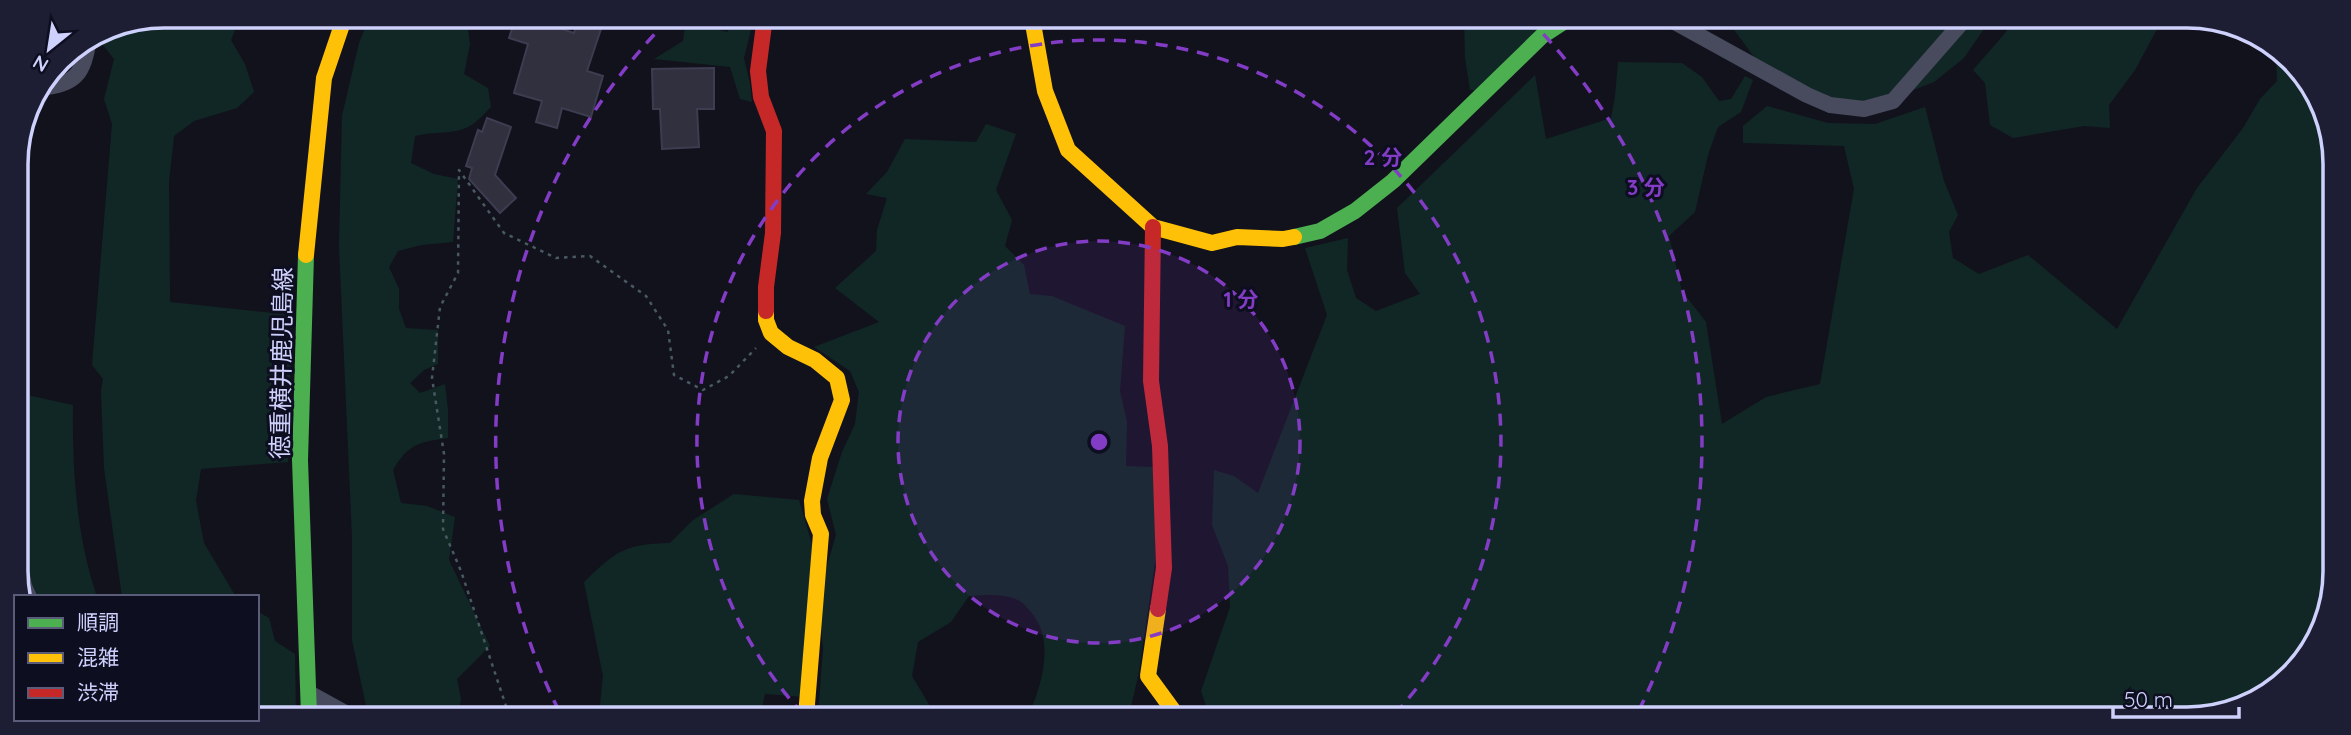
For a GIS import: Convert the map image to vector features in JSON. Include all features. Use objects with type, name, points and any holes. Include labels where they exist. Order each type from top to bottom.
[{"type":"street","name":"徳重横井鹿児島線","points":[[309,707],[300,460],[304,277],[324,78],[341,28]]},
{"type":"street","points":[[764,28],[758,71],[761,97],[774,131],[773,233],[766,287],[766,320],[771,333],[788,347],[815,360],[837,379],[842,400],[820,458],[813,501],[813,515],[821,534],[807,707]]},
{"type":"street","points":[[1034,28],[1045,91],[1068,149],[1089,172],[1153,227],[1212,243],[1237,237],[1283,239],[1320,231],[1355,211],[1393,181],[1542,36],[1554,28]]},
{"type":"street","points":[[1686,28],[1807,95],[1830,105],[1864,110],[1892,101],[1957,28]]},
{"type":"street","points":[[54,85],[72,80],[81,71],[86,53]]},
{"type":"street","points":[[1153,227],[1151,381],[1160,446],[1164,568],[1148,676],[1171,707]]},
{"type":"street","points":[[309,693],[334,707]]},
{"type":"path","points":[[506,707],[461,571],[443,530],[444,454],[432,378],[440,307],[458,273],[458,170],[504,233],[556,258],[590,256],[646,296],[668,330],[674,375],[703,390],[729,376],[771,333]]},
{"type":"green space","points":[[236,28],[231,40],[245,64],[254,92],[237,108],[194,121],[174,136],[169,181],[170,302],[292,315],[288,462],[201,469],[196,501],[204,543],[235,595],[122,595],[104,468],[101,391],[103,379],[92,365],[112,124],[104,99],[114,59],[102,43],[120,35],[146,29]]},
{"type":"green space","points":[[365,28],[468,28],[470,44],[464,74],[488,88],[491,107],[476,122],[464,129],[415,136],[411,163],[434,174],[458,179],[453,242],[421,245],[398,251],[389,267],[399,289],[399,309],[406,328],[438,330],[438,364],[424,370],[410,383],[420,393],[445,384],[448,410],[448,438],[415,446],[393,470],[401,503],[427,506],[455,517],[449,560],[490,646],[457,679],[461,699],[460,707],[366,707],[352,640],[352,537],[339,246],[342,116],[359,43]]},
{"type":"green space","points":[[685,28],[714,28],[728,32],[727,28],[751,28],[744,58],[752,102],[740,99],[730,67],[654,59],[683,41]]},
{"type":"green space","points":[[1464,28],[1552,28],[1485,91],[1470,90]]},
{"type":"green space","points":[[1731,28],[1985,28],[1964,58],[1934,82],[1893,98],[1851,105],[1800,87],[1757,61]]},
{"type":"green space","points":[[2008,28],[2158,28],[2135,70],[2109,105],[2110,128],[2084,126],[2013,138],[1990,125],[1985,83],[1973,70]]},
{"type":"green space","points":[[2276,61],[2300,88],[2309,104],[2322,146],[2323,571],[2322,589],[2313,623],[2300,647],[2283,667],[2255,689],[2239,697],[2196,707],[1207,707],[1201,691],[1230,607],[1228,566],[1212,525],[1214,470],[1234,476],[1258,493],[1327,315],[1305,248],[1348,238],[1347,270],[1356,298],[1376,311],[1420,294],[1405,273],[1397,208],[1535,75],[1546,139],[1611,118],[1618,62],[1682,63],[1702,77],[1719,101],[1731,99],[1745,76],[1753,80],[1741,112],[1718,127],[1708,155],[1695,212],[1669,236],[1682,291],[1706,322],[1722,424],[1766,397],[1820,384],[1854,189],[1844,146],[1743,143],[1743,126],[1767,106],[1828,123],[1875,124],[1925,107],[1944,181],[1958,215],[1949,232],[1953,258],[1979,274],[2028,255],[2117,329],[2197,188],[2243,128],[2260,99],[2277,81]]},
{"type":"green space","points":[[986,124],[1016,134],[996,190],[1012,220],[1005,246],[1024,265],[1030,294],[1052,296],[1125,326],[1120,391],[1127,422],[1126,466],[1155,467],[1155,562],[1139,672],[1131,707],[1032,707],[1044,663],[1043,635],[1038,622],[1022,602],[1006,596],[988,595],[969,596],[951,622],[918,642],[912,676],[929,707],[819,707],[823,649],[820,615],[826,569],[836,535],[827,499],[842,452],[855,424],[859,392],[850,371],[814,347],[879,322],[835,288],[876,251],[877,230],[887,198],[866,194],[887,172],[905,139],[976,142]]},
{"type":"green space","points":[[28,395],[73,405],[77,502],[96,595],[30,595]]},
{"type":"green space","points":[[734,494],[799,500],[816,558],[804,697],[765,694],[762,707],[600,707],[603,676],[584,582],[622,551],[642,545],[670,543],[693,520]]},
{"type":"green space","points":[[259,612],[269,618],[275,641],[295,654],[296,707],[259,707]]},
{"type":"building","points":[[512,28],[558,28],[574,33],[576,28],[601,28],[587,71],[603,76],[591,117],[562,108],[557,128],[536,122],[542,101],[514,93],[528,44],[509,38]]},
{"type":"building","points":[[714,68],[714,109],[697,109],[699,147],[662,149],[660,109],[653,109],[652,69]]},
{"type":"building","points":[[487,118],[511,127],[495,175],[516,198],[500,213],[469,179],[472,168],[466,166],[478,130],[482,132]]},
{"type":"traffic: fast","points":[[1294,237],[1320,231],[1355,211],[1393,181],[1542,36],[1554,28]]},
{"type":"traffic: fast","points":[[306,255],[300,460],[309,707]]},
{"type":"traffic: slow","points":[[306,255],[324,78],[341,28]]},
{"type":"traffic: slow","points":[[1034,28],[1045,91],[1068,150],[1153,227],[1212,243],[1237,237],[1294,237]]},
{"type":"traffic: slow","points":[[766,311],[771,333],[788,347],[815,360],[837,378],[842,400],[820,458],[812,501],[813,515],[821,534],[807,707]]},
{"type":"traffic: slow","points":[[1158,609],[1148,676],[1171,707]]},
{"type":"traffic: jam","points":[[764,28],[758,71],[761,97],[774,131],[773,233],[766,287],[766,311]]},
{"type":"traffic: jam","points":[[1153,227],[1151,381],[1160,446],[1164,568],[1158,609]]}]
